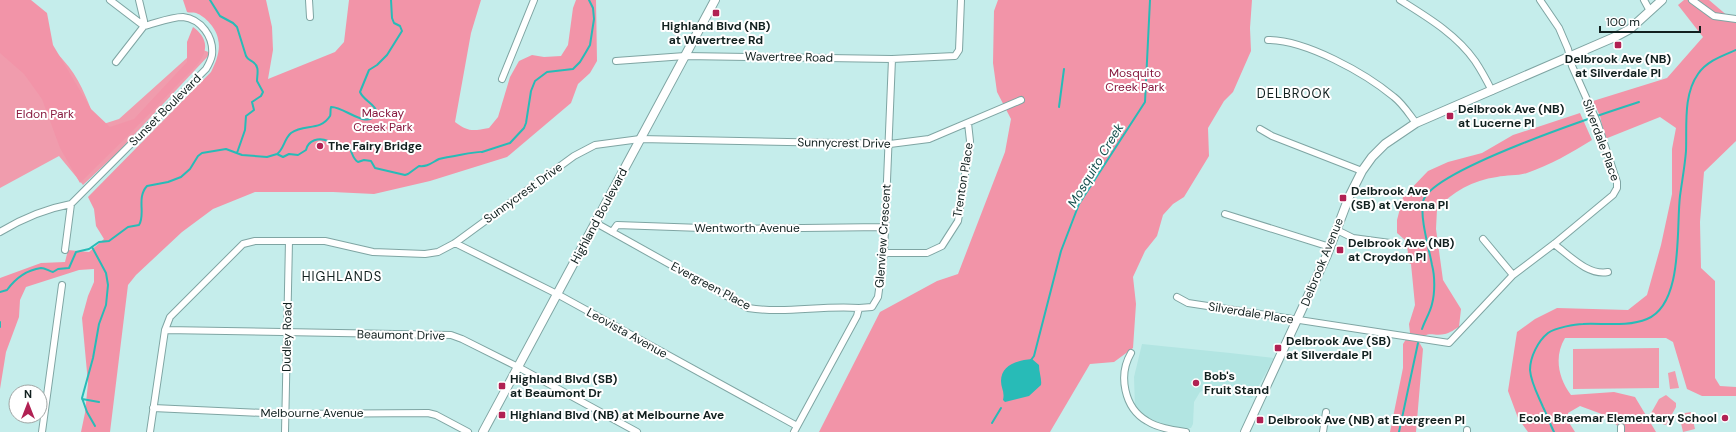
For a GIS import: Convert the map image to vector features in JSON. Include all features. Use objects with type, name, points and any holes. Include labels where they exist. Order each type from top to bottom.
[{"type":"street","points":[[110,0],[144,26]]},
{"type":"street","points":[[116,62],[144,26],[139,0]]},
{"type":"street","points":[[309,0],[310,17]]},
{"type":"street","points":[[502,79],[534,0]]},
{"type":"street","name":"Highland Boulevard","points":[[483,432],[714,0]]},
{"type":"street","name":"Wavertree Road","points":[[616,61],[685,56],[892,59],[954,56],[959,50],[961,0]]},
{"type":"street","points":[[1400,0],[1456,38],[1475,60],[1492,91]]},
{"type":"street","name":"Silverdale Place","points":[[1176,297],[1188,303],[1449,343],[1513,275],[1613,196],[1617,188],[1617,182],[1597,122],[1572,66],[1559,28],[1540,0]]},
{"type":"street","points":[[1644,0],[1650,11]]},
{"type":"street","name":"Delbrook Avenue","points":[[1245,432],[1298,320],[1330,247],[1349,197],[1372,157],[1385,144],[1416,123],[1617,36],[1630,28],[1662,0]]},
{"type":"street","points":[[1692,0],[1714,16],[1736,19]]},
{"type":"street","name":"Sunset Boulevard","points":[[71,204],[206,69],[210,62],[212,52],[209,36],[196,20],[180,17],[144,26]]},
{"type":"street","points":[[1268,40],[1279,40],[1320,53],[1356,71],[1395,97],[1416,123]]},
{"type":"street","name":"Glenview Crescent","points":[[859,308],[872,307],[878,297],[884,253],[884,227],[890,144],[892,59]]},
{"type":"street","name":"Sunnycrest Drive","points":[[150,432],[152,408],[165,330],[170,317],[243,244],[255,241],[325,241],[373,252],[425,254],[438,252],[455,243],[574,156],[595,145],[640,139],[890,144],[929,139],[1021,100]]},
{"type":"street","name":"Trenton Place","points":[[884,253],[927,253],[942,246],[958,221],[970,141],[968,123]]},
{"type":"street","points":[[1260,129],[1272,136],[1362,172]]},
{"type":"street","points":[[0,232],[16,222],[47,208],[71,204],[65,250]]},
{"type":"street","points":[[1225,214],[1330,247]]},
{"type":"street","name":"Evergreen Place","points":[[596,222],[748,308],[766,311],[839,306],[859,308]]},
{"type":"street","name":"Wentworth Avenue","points":[[612,232],[617,225],[730,229],[884,227]]},
{"type":"street","points":[[1337,230],[1353,238],[1390,243]]},
{"type":"street","points":[[1483,239],[1513,275]]},
{"type":"street","name":"Dudley Road","points":[[286,432],[289,241]]},
{"type":"street","name":"Leovista Avenue","points":[[455,243],[557,294],[796,429]]},
{"type":"street","points":[[1554,244],[1589,270],[1601,273],[1608,272]]},
{"type":"street","points":[[42,432],[44,428],[62,285]]},
{"type":"street","points":[[796,429],[857,316],[859,308]]},
{"type":"street","name":"Beaumont Drive","points":[[165,330],[451,336],[462,339],[518,367],[637,432]]},
{"type":"street","points":[[1131,352],[1124,375],[1125,388],[1132,407],[1148,422],[1165,428],[1186,432]]},
{"type":"street","name":"Melbourne Avenue","points":[[152,408],[286,414],[428,413],[436,415],[468,432]]},
{"type":"street","points":[[1322,432],[1326,412]]},
{"type":"shaded area","points":[[1142,344],[1274,358],[1252,398],[1204,390],[1200,392],[1194,402],[1193,424],[1191,428],[1177,428],[1148,422],[1135,408],[1134,377]]},
{"type":"green space","name":"Eldon Park","points":[[0,0],[45,40],[69,67],[82,88],[97,126],[119,119],[198,48],[211,53],[118,152],[83,185],[59,156],[0,188]]},
{"type":"green space","points":[[0,0],[31,0],[47,13],[53,45],[91,109],[110,127],[134,119],[187,62],[187,42],[193,27],[203,38],[205,49],[202,57],[194,68],[80,183],[60,148],[42,99],[24,74],[0,53]]},
{"type":"green space","name":"Mackay Creek Park","points":[[183,0],[266,0],[272,27],[273,50],[268,79],[335,52],[344,42],[349,0],[481,0],[471,33],[455,122],[464,128],[471,130],[489,128],[498,117],[510,77],[519,61],[532,55],[544,57],[561,56],[568,45],[573,8],[576,0],[596,0],[597,61],[590,73],[578,84],[571,103],[507,157],[430,181],[374,194],[333,192],[255,192],[213,209],[182,232],[136,275],[128,285],[110,432],[81,432],[85,413],[88,383],[82,318],[88,296],[94,282],[94,269],[79,270],[26,287],[20,300],[19,317],[6,352],[0,389],[0,278],[41,263],[65,262],[68,250],[89,252],[104,239],[96,226],[94,209],[88,197],[211,72],[216,60],[219,43],[215,31],[210,23],[203,17],[196,13],[187,12]]},
{"type":"green space","name":"Mosquito Creek Park","points":[[998,0],[1252,0],[1250,28],[1251,51],[1233,92],[1224,101],[1208,128],[1209,156],[1184,197],[1173,204],[1163,215],[1157,236],[1145,251],[1133,277],[1136,304],[1133,348],[1114,362],[1090,364],[1050,432],[819,432],[880,312],[937,281],[958,274],[1005,152],[1011,119],[997,92],[993,63],[994,11]]},
{"type":"green space","points":[[1684,0],[1709,0],[1736,23],[1736,141],[1704,172],[1700,222],[1701,268],[1715,281],[1715,378],[1720,386],[1736,387],[1736,396],[1702,396],[1687,389],[1673,342],[1666,338],[1565,338],[1559,352],[1559,367],[1563,381],[1571,395],[1614,392],[1635,397],[1656,432],[1624,432],[1607,416],[1580,406],[1568,413],[1568,421],[1575,432],[1528,432],[1518,418],[1508,391],[1517,332],[1535,319],[1557,308],[1628,310],[1647,295],[1661,245],[1672,194],[1672,149],[1676,128],[1660,117],[1605,139],[1600,116],[1593,101],[1667,78],[1703,37],[1678,5]]},
{"type":"green space","points":[[1580,113],[1592,140],[1576,150],[1527,173],[1501,176],[1471,184],[1449,197],[1437,209],[1436,229],[1443,280],[1461,309],[1459,327],[1451,332],[1441,335],[1430,334],[1422,338],[1419,342],[1423,349],[1416,432],[1390,432],[1403,368],[1403,344],[1410,333],[1409,324],[1415,305],[1411,264],[1403,261],[1408,252],[1405,240],[1397,233],[1397,220],[1403,197],[1428,171],[1448,162],[1482,153],[1513,135]]},
{"type":"green space","points":[[1659,348],[1659,388],[1573,389],[1573,349]]},
{"type":"green space","points":[[1675,371],[1679,388],[1670,389],[1668,373]]},
{"type":"green space","points":[[1666,395],[1676,403],[1676,407],[1666,425],[1655,422],[1650,415],[1659,399]]},
{"type":"green space","points":[[1691,412],[1695,429],[1683,432],[1679,414]]},
{"type":"water","points":[[1032,359],[1039,365],[1041,385],[1029,396],[1005,402],[1003,400],[1004,395],[1001,381],[1004,371],[1011,364]]},
{"type":"waterway","points":[[210,0],[220,16],[237,27],[246,56],[257,66],[257,81],[263,92],[261,96],[252,102],[254,110],[246,116],[245,130],[237,153]]},
{"type":"waterway","points":[[0,292],[7,290],[14,282],[26,273],[36,269],[44,268],[53,272],[58,269],[69,268],[76,252],[89,249],[99,242],[109,241],[128,227],[139,225],[142,216],[142,196],[147,186],[168,182],[181,177],[190,169],[198,156],[202,153],[226,149],[242,155],[267,157],[277,154],[291,133],[301,128],[317,126],[326,121],[330,116],[331,107],[343,110],[362,119],[368,120],[373,117],[377,112],[376,109],[360,92],[369,70],[377,65],[387,55],[402,31],[400,26],[394,23],[392,18],[391,0]]},
{"type":"waterway","points":[[277,154],[283,157],[289,154],[298,155],[306,150],[311,142],[321,139],[335,146],[346,145],[358,162],[364,160],[371,161],[375,168],[405,175],[419,166],[427,165],[439,159],[482,152],[510,143],[524,128],[531,91],[535,81],[547,72],[573,69],[580,62],[590,45],[594,19],[593,8],[589,0]]},
{"type":"waterway","name":"Mosquito Creek","points":[[1031,360],[1034,356],[1061,251],[1079,204],[1145,102],[1150,0]]},
{"type":"waterway","points":[[1554,432],[1532,380],[1530,365],[1535,350],[1544,336],[1551,331],[1560,328],[1579,324],[1632,323],[1647,319],[1659,311],[1667,298],[1673,282],[1676,264],[1680,196],[1686,151],[1687,111],[1690,91],[1693,82],[1702,69],[1715,59],[1736,50]]},
{"type":"waterway","points":[[1059,107],[1064,69]]},
{"type":"waterway","points":[[1422,329],[1431,307],[1434,290],[1434,274],[1422,209],[1423,202],[1432,189],[1454,175],[1520,144],[1639,102]]},
{"type":"waterway","points":[[92,247],[106,273],[108,285],[106,305],[99,324],[93,358],[82,398],[87,412],[95,426]]},
{"type":"waterway","points":[[0,322],[0,327]]},
{"type":"waterway","points":[[1399,432],[1418,343]]},
{"type":"waterway","points":[[82,399],[99,402]]},
{"type":"waterway","name":"Mosquito Creek","points":[[992,423],[1001,408]]},
{"type":"place","name":"Highland Blvd (NB) at Wavertree Rd","points":[[716,13]]},
{"type":"place","name":"Delbrook Ave (NB) at Silverdale Pl","points":[[1618,45]]},
{"type":"place","name":"Delbrook Ave (NB) at Lucerne Pl","points":[[1450,116]]},
{"type":"place","name":"The Fairy Bridge","points":[[320,146]]},
{"type":"place","name":"Delbrook Ave (SB) at Verona Pl","points":[[1343,198]]},
{"type":"place","name":"Delbrook Ave (NB) at Croydon Pl","points":[[1340,250]]},
{"type":"place","name":"Delbrook Ave (SB) at Silverdale Pl","points":[[1278,348]]},
{"type":"place","name":"Bob's Fruit Stand","points":[[1196,383]]},
{"type":"place","name":"Highland Blvd (SB) at Beaumont Dr","points":[[502,386]]},
{"type":"place","name":"Highland Blvd (NB) at Melbourne Ave","points":[[502,415]]},
{"type":"place","name":"Ecole Braemar Elementary School","points":[[1725,418]]},
{"type":"place","name":"Delbrook Ave (NB) at Evergreen Pl","points":[[1260,420]]},
{"type":"district","name":"DELBROOK","points":[[1294,93]]},
{"type":"district","name":"HIGHLANDS","points":[[342,276]]}]
